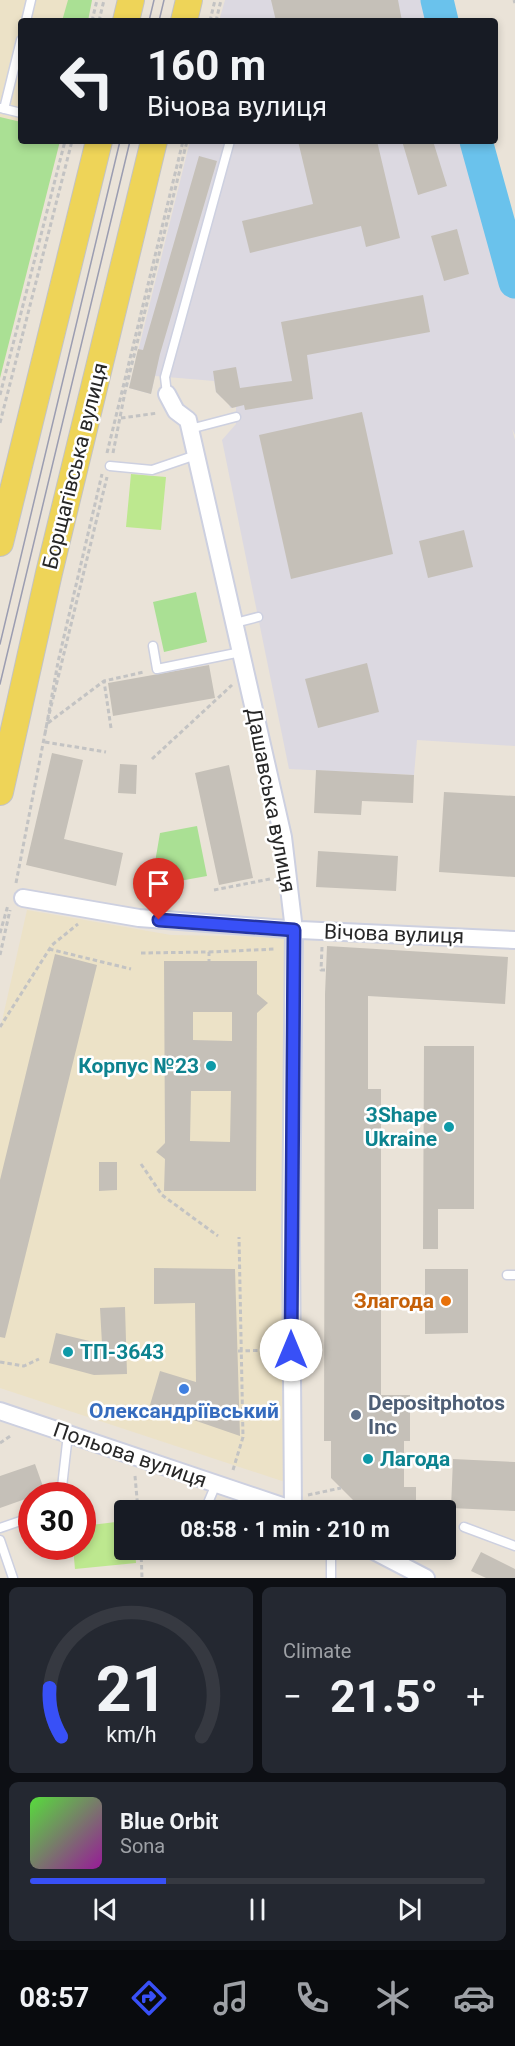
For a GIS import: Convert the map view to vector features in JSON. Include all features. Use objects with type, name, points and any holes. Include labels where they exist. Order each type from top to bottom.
[{"type":"main road","points":[[127,18],[131,0]]},
{"type":"main road","points":[[185,18],[189,0]]},
{"type":"main road","points":[[0,543],[98,144]]},
{"type":"main road","name":"Борщагівська вулиця","points":[[0,792],[51,562],[153,144]]},
{"type":"street","name":"Дашавська вулиця","points":[[167,394],[176,411],[188,420],[283,837],[294,930],[291,1350],[294,1500]]},
{"type":"street","name":"Вічова вулиця","points":[[15,896],[139,918],[294,930],[515,940]]},
{"type":"street","name":"Польова вулиця","points":[[0,1411],[264,1500]]},
{"type":"street","points":[[391,1560],[426,1578]]},
{"type":"lane","points":[[27,18],[31,0]]},
{"type":"lane","points":[[18,51],[2,108],[18,112]]},
{"type":"lane","points":[[167,394],[165,377],[229,144]]},
{"type":"lane","points":[[190,429],[236,417]]},
{"type":"lane","points":[[107,466],[152,470],[196,455]]},
{"type":"lane","points":[[234,623],[258,617]]},
{"type":"lane","points":[[153,646],[157,669],[241,652]]},
{"type":"lane","points":[[63,1482],[68,1433]]},
{"type":"lane","points":[[209,1500],[216,1484]]},
{"type":"lane","points":[[0,1528],[18,1522]]},
{"type":"lane","points":[[464,1527],[515,1546]]},
{"type":"lane","points":[[0,1540],[13,1578]]},
{"type":"lane","points":[[331,1560],[331,1578]]},
{"type":"path","points":[[93,18],[97,0]]},
{"type":"path","points":[[100,18],[104,0]]},
{"type":"path","points":[[211,18],[215,0]]},
{"type":"path","points":[[217,18],[221,0]]},
{"type":"path","points":[[0,395],[64,144]]},
{"type":"path","points":[[0,423],[71,144]]},
{"type":"path","points":[[45,742],[44,730],[58,662],[121,418],[184,144]]},
{"type":"path","points":[[106,455],[184,144]]},
{"type":"path","points":[[121,418],[176,411]]},
{"type":"path","points":[[0,955],[15,896],[47,723],[107,466]]},
{"type":"path","points":[[47,723],[104,681],[157,669]]},
{"type":"path","points":[[104,681],[111,728]]},
{"type":"path","points":[[152,759],[235,682]]},
{"type":"path","points":[[45,742],[106,752]]},
{"type":"path","points":[[214,890],[275,878]]},
{"type":"path","points":[[0,933],[15,896]]},
{"type":"path","points":[[0,1027],[49,949],[85,919]]},
{"type":"path","points":[[322,941],[321,970],[326,970]]},
{"type":"path","points":[[49,949],[131,969]]},
{"type":"path","points":[[141,953],[280,949]]},
{"type":"path","points":[[209,952],[209,961]]},
{"type":"path","points":[[141,1164],[162,1195],[218,1236]]},
{"type":"path","points":[[233,1470],[243,1437],[239,1351],[239,1237]]},
{"type":"path","points":[[239,1351],[291,1350]]},
{"type":"path","points":[[0,1362],[24,1366],[39,1359]]},
{"type":"path","points":[[0,1443],[12,1435]]},
{"type":"path","points":[[135,1476],[137,1500]]},
{"type":"path","points":[[304,1496],[341,1488]]},
{"type":"path","points":[[141,1560],[142,1578]]},
{"type":"shaded area","points":[[0,0],[92,0],[89,18],[18,18],[18,144],[59,144],[0,378]]},
{"type":"shaded area","points":[[225,0],[436,0],[440,18],[220,18]]},
{"type":"shaded area","points":[[189,144],[473,144],[515,294],[515,435],[512,429],[515,440],[515,746],[417,740],[414,775],[289,769],[222,440],[236,424],[236,407],[230,408],[228,397],[222,398],[216,392],[214,381],[155,376],[151,394],[129,388]]},
{"type":"shaded area","points":[[27,910],[171,935],[289,937],[285,1482],[0,1388],[0,1030]]},
{"type":"green space","points":[[68,0],[92,0],[89,18],[63,18]]},
{"type":"green space","points":[[0,117],[18,121],[18,144],[59,144],[0,378]]},
{"type":"green space","points":[[131,474],[166,477],[161,530],[126,527]]},
{"type":"green space","points":[[196,592],[207,642],[164,652],[153,602]]},
{"type":"green space","points":[[197,826],[207,876],[151,886],[160,833]]},
{"type":"green space","points":[[114,1522],[114,1560],[136,1560],[136,1563],[75,1569],[74,1560],[96,1560],[96,1524]]},
{"type":"building","points":[[271,0],[398,0],[401,18],[275,18]]},
{"type":"building","points":[[299,144],[378,144],[400,238],[366,247],[361,226],[250,253],[242,221],[313,204]]},
{"type":"building","points":[[403,144],[434,144],[447,186],[418,195]]},
{"type":"building","points":[[199,156],[217,161],[160,354],[151,394],[129,388],[138,349],[143,350]]},
{"type":"building","points":[[457,229],[469,274],[444,281],[431,236]]},
{"type":"building","points":[[423,295],[430,332],[307,355],[313,399],[245,410],[244,405],[232,408],[216,392],[213,371],[236,367],[240,388],[292,381],[281,322]]},
{"type":"building","points":[[362,412],[393,554],[291,579],[259,435]]},
{"type":"building","points":[[464,530],[473,567],[428,578],[419,541]]},
{"type":"building","points":[[367,663],[379,712],[318,728],[305,679]]},
{"type":"building","points":[[209,665],[215,698],[113,716],[108,683]]},
{"type":"building","points":[[52,753],[83,760],[64,839],[123,853],[116,886],[26,865]]},
{"type":"building","points":[[120,764],[137,765],[136,794],[118,793]]},
{"type":"building","points":[[229,765],[253,878],[219,885],[195,773]]},
{"type":"building","points":[[316,770],[414,775],[413,803],[362,801],[361,815],[314,813]]},
{"type":"building","points":[[444,792],[515,796],[515,877],[439,872]]},
{"type":"building","points":[[318,851],[398,856],[396,891],[316,887]]},
{"type":"building","points":[[327,946],[508,957],[505,1004],[368,996],[368,1089],[381,1089],[381,1395],[410,1395],[410,1441],[404,1441],[404,1487],[416,1487],[416,1500],[353,1500],[331,1478],[331,1441],[324,1441]]},
{"type":"building","points":[[55,954],[97,965],[5,1338],[0,1337],[0,1180]]},
{"type":"building","name":"Корпус №23","points":[[164,961],[257,961],[257,994],[268,1003],[257,1013],[256,1191],[164,1191],[165,1159],[156,1152],[165,1143]],"holes":[[[193,1012],[232,1012],[232,1041],[193,1040]],[[191,1091],[231,1091],[230,1142],[190,1141]]]},
{"type":"building","name":"3Shape Ukraine","points":[[424,1046],[474,1046],[474,1209],[438,1209],[438,1249],[423,1249]]},
{"type":"building","points":[[99,1162],[117,1162],[117,1190],[99,1191]]},
{"type":"building","points":[[154,1268],[235,1269],[240,1436],[150,1405],[160,1371],[196,1382],[195,1303],[154,1304]]},
{"type":"building","name":"Злагода","points":[[425,1269],[468,1269],[468,1333],[425,1334]]},
{"type":"building","points":[[125,1307],[127,1374],[94,1375],[49,1363],[56,1333],[102,1344],[100,1308]]},
{"type":"building","points":[[453,1459],[515,1462],[515,1511],[456,1508],[456,1500],[451,1500]]},
{"type":"building","points":[[35,1464],[41,1482],[18,1482],[18,1502],[0,1508],[0,1476]]},
{"type":"building","points":[[481,1552],[515,1569],[515,1578],[486,1578],[471,1571]]},
{"type":"waterway","points":[[437,0],[441,18]]},
{"type":"waterway","points":[[477,144],[515,282]]},
{"type":"tram line","points":[[150,18],[154,0]]},
{"type":"tram line","points":[[160,18],[164,0]]},
{"type":"tram line","points":[[0,644],[119,144]]},
{"type":"tram line","points":[[0,684],[129,144]]},
{"type":"place","name":"Корпус №23","points":[[211,1066]]},
{"type":"place","name":"3Shape Ukraine","points":[[449,1127]]},
{"type":"place","name":"Злагода","points":[[446,1301]]},
{"type":"place","name":"ТП-3643","points":[[68,1352]]},
{"type":"place","name":"Олександріївський","points":[[184,1389]]},
{"type":"place","name":"Depositphotos Inc","points":[[356,1415]]},
{"type":"place","name":"Лагода","points":[[368,1459]]},
{"type":"route","points":[[159,920],[294,930],[291,1350]]}]
